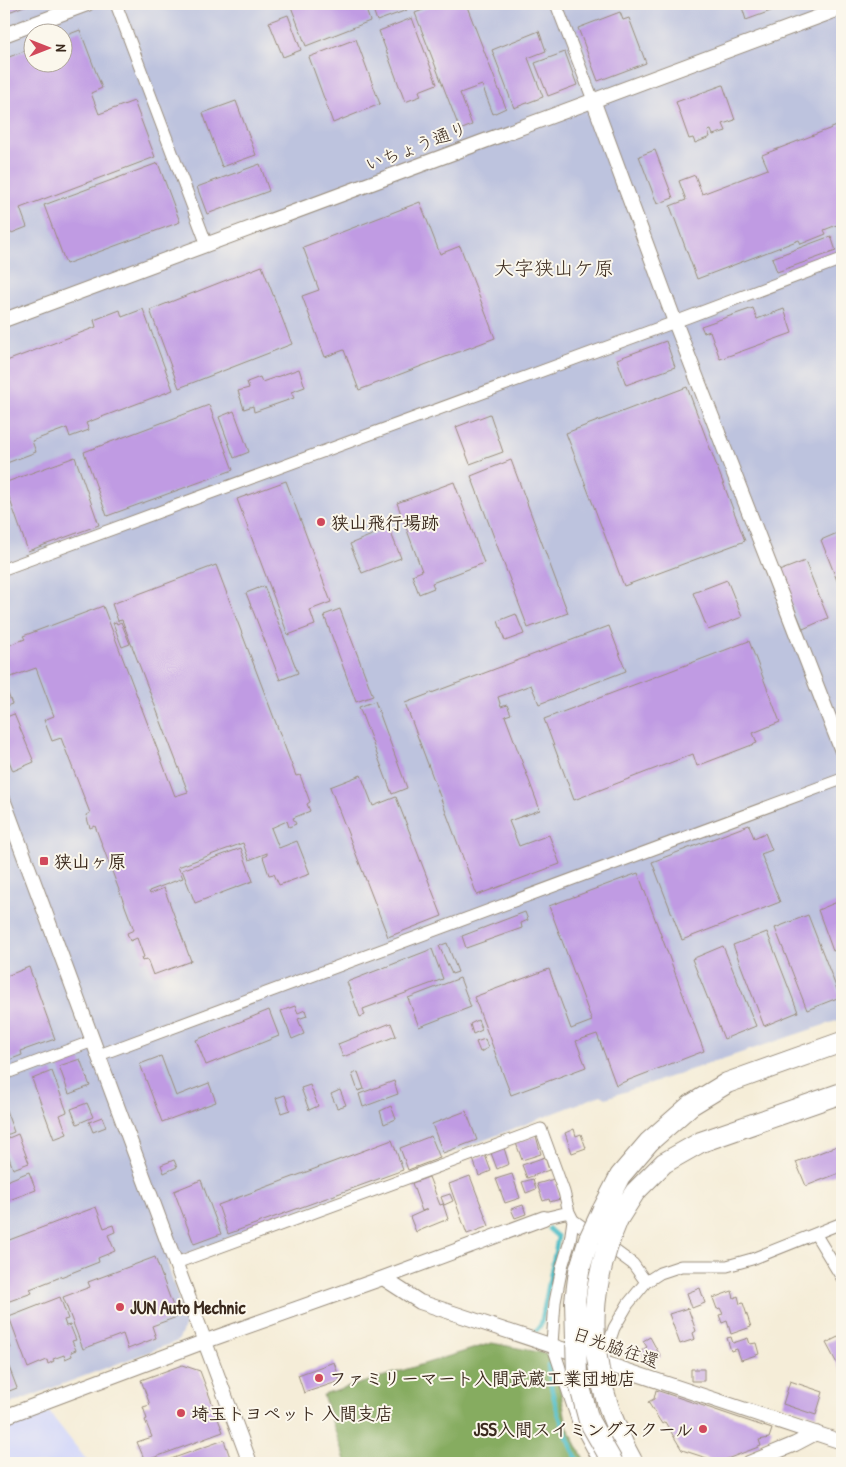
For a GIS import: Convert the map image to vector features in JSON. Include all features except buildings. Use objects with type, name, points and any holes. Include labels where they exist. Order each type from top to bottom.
[{"type":"highway","points":[[633,1463],[624,1446],[604,1394],[594,1337],[597,1284],[604,1257],[610,1215],[620,1176],[649,1142],[691,1105],[727,1083],[842,1042]]},
{"type":"highway","points":[[613,1463],[589,1421],[577,1376],[575,1301],[579,1271],[589,1239],[610,1215],[664,1163],[701,1142],[842,1093]]},
{"type":"street","points":[[4,35],[87,4]]},
{"type":"street","points":[[116,4],[206,245]]},
{"type":"street","points":[[556,4],[675,322],[842,751]]},
{"type":"street","name":"いちょう通り","points":[[4,320],[842,8]]},
{"type":"street","points":[[4,569],[842,259]]},
{"type":"street","points":[[99,1055],[842,779]]},
{"type":"street","points":[[4,802],[250,1463]]},
{"type":"street","points":[[4,1074],[93,1041]]},
{"type":"street","points":[[176,1263],[541,1129],[571,1216],[570,1241],[562,1267],[555,1302],[552,1344],[578,1422],[600,1463]]},
{"type":"street","points":[[4,1417],[544,1218],[571,1216],[633,1264],[646,1282]]},
{"type":"street","points":[[602,1363],[614,1328],[628,1304],[646,1282],[668,1269],[681,1266],[726,1266],[752,1259],[842,1223]]},
{"type":"street","points":[[816,1235],[842,1278]]},
{"type":"street","name":"日光脇往還","points":[[383,1278],[420,1302],[552,1344],[602,1363],[842,1442]]},
{"type":"street","points":[[749,1463],[796,1444],[816,1433]]},
{"type":"shaded area","points":[[4,4],[842,4],[842,1019],[606,1098],[601,1095],[167,1262],[186,1324],[178,1341],[4,1406]]},
{"type":"shaded area","points":[[49,1412],[89,1463],[4,1463],[4,1429]]},
{"type":"green space","points":[[492,1343],[554,1355],[567,1426],[586,1463],[346,1463],[323,1395]]},
{"type":"waterway","points":[[537,1330],[541,1324],[558,1237],[549,1229]]},
{"type":"waterway","points":[[548,1365],[552,1391],[559,1415],[579,1463]]},
{"type":"place","name":"狭山飛行場跡","points":[[321,522]]},
{"type":"place","name":"狭山ヶ原","points":[[44,861]]},
{"type":"place","name":"JUN Auto Mechnic","points":[[120,1307]]},
{"type":"place","name":"ファミリーマート入間武蔵工業団地店","points":[[319,1378]]},
{"type":"place","name":"埼玉トヨペット 入間支店","points":[[181,1413]]},
{"type":"place","name":"JSS入間スイミングスクール","points":[[703,1429]]},
{"type":"district","name":"大字狭山ケ原","points":[[554,267]]}]
